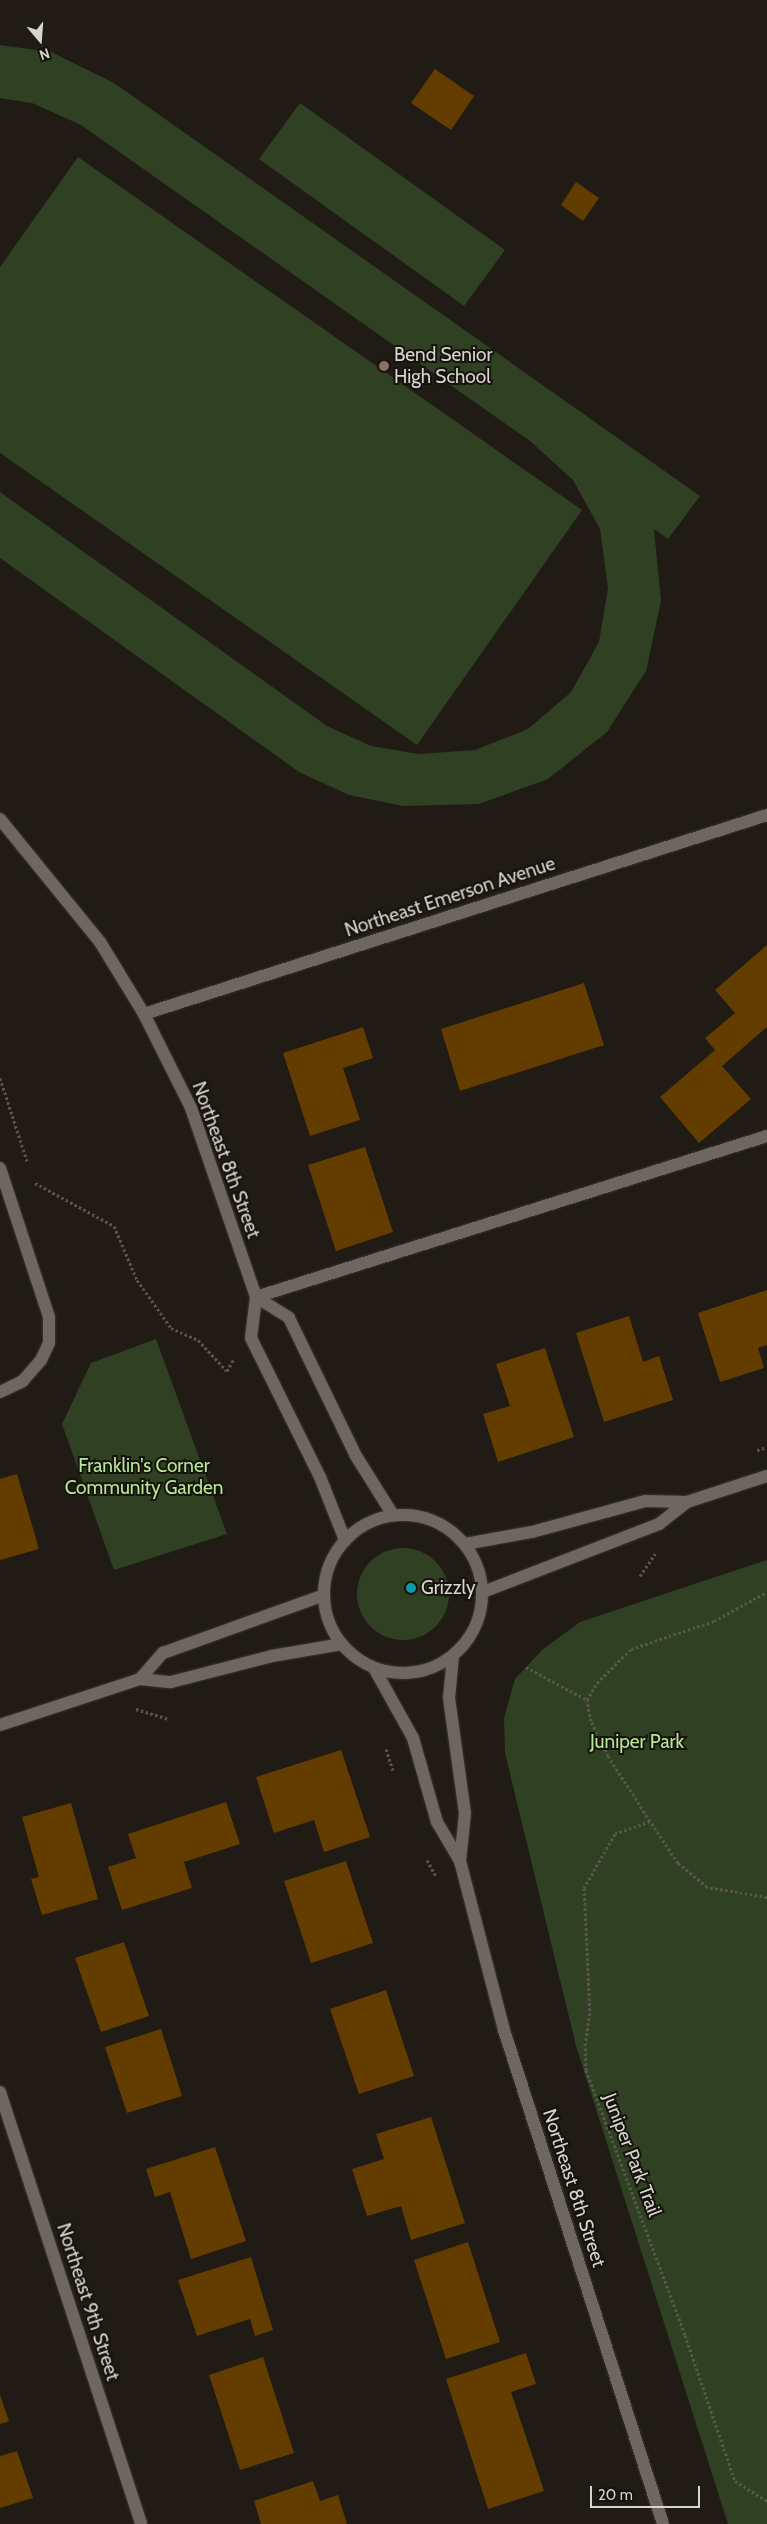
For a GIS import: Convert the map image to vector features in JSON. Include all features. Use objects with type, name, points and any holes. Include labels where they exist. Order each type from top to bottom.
[{"type":"street","name":"Northeast Emerson Avenue","points":[[144,1014],[767,815]]},
{"type":"street","name":"Northeast 8th Street","points":[[0,819],[100,942],[144,1014],[191,1108],[256,1297],[251,1338],[320,1477],[345,1540]]},
{"type":"street","points":[[256,1297],[767,1136]]},
{"type":"street","points":[[0,1168],[48,1317],[49,1343],[41,1360],[23,1381],[0,1392]]},
{"type":"street","points":[[256,1297],[289,1318],[356,1456],[393,1515]]},
{"type":"street","points":[[465,1544],[532,1532],[645,1501],[687,1502],[767,1476]]},
{"type":"street","points":[[483,1592],[659,1524],[687,1502]]},
{"type":"street","points":[[393,1515],[420,1516],[445,1526],[465,1544],[478,1566],[483,1592],[480,1616],[470,1638],[454,1656],[435,1667],[415,1673],[394,1673],[374,1668],[356,1658],[342,1644],[328,1621],[324,1595],[326,1575],[345,1540],[367,1524],[393,1515]]},
{"type":"street","points":[[140,1679],[163,1653],[324,1595]]},
{"type":"street","points":[[0,1726],[140,1679],[171,1682],[272,1656],[342,1644]]},
{"type":"street","name":"Northeast 8th Street","points":[[454,1656],[449,1698],[465,1813],[460,1861]]},
{"type":"street","name":"Northeast 8th Street","points":[[374,1668],[413,1738],[437,1822],[460,1861],[504,2030],[663,2524]]},
{"type":"street","name":"Northeast 9th Street","points":[[0,2092],[141,2524]]},
{"type":"path","points":[[0,1078],[30,1169]]},
{"type":"path","points":[[33,1178],[36,1187],[114,1226],[137,1280],[171,1328],[198,1340],[227,1371]]},
{"type":"path","points":[[767,1592],[714,1621],[631,1649],[597,1683],[587,1700],[591,1720],[608,1756],[678,1863],[707,1887],[767,1897]]},
{"type":"path","points":[[526,1668],[587,1700]]},
{"type":"path","points":[[149,1713],[168,1719]]},
{"type":"path","name":"Juniper Park Trail","points":[[650,1820],[615,1834],[584,1888],[590,2013],[585,2043],[586,2070],[685,2335],[734,2481],[767,2501]]},
{"type":"green space","points":[[0,45],[51,52],[114,83],[700,496],[668,539],[654,529],[661,601],[646,671],[607,732],[548,779],[479,804],[403,806],[349,795],[299,772],[0,558],[0,492],[327,726],[371,746],[418,754],[475,750],[528,729],[571,692],[599,642],[608,588],[600,529],[573,480],[530,441],[81,125],[32,103],[0,98]]},
{"type":"green space","points":[[300,103],[505,250],[464,306],[259,159]]},
{"type":"green space","points":[[78,157],[582,510],[417,745],[0,453],[0,267]]},
{"type":"green space","name":"Franklin's Corner Community Garden","points":[[156,1339],[227,1534],[114,1570],[62,1424],[91,1363]]},
{"type":"green space","points":[[403,1548],[421,1551],[436,1561],[446,1576],[449,1594],[446,1612],[436,1627],[421,1637],[403,1640],[385,1637],[370,1627],[360,1612],[357,1594],[360,1576],[370,1561],[385,1551]]},
{"type":"green space","name":"Juniper Park","points":[[767,1560],[767,2524],[728,2524],[576,2046],[505,1753],[504,1718],[515,1679],[542,1650],[580,1622]]},
{"type":"building","points":[[435,69],[474,96],[451,130],[411,103]]},
{"type":"building","points":[[576,182],[599,198],[583,221],[561,205]]},
{"type":"building","points":[[767,945],[767,1027],[722,1066],[751,1099],[699,1143],[660,1097],[715,1050],[705,1038],[735,1013],[715,990]]},
{"type":"building","points":[[584,983],[604,1045],[460,1091],[441,1029]]},
{"type":"building","points":[[363,1027],[373,1058],[343,1068],[360,1120],[310,1136],[283,1053]]},
{"type":"building","points":[[365,1147],[393,1232],[336,1251],[308,1165]]},
{"type":"building","points":[[767,1290],[767,1345],[758,1348],[764,1368],[720,1382],[698,1313]]},
{"type":"building","points":[[629,1316],[643,1362],[659,1356],[673,1400],[604,1422],[576,1333]]},
{"type":"building","points":[[545,1348],[574,1437],[498,1462],[483,1414],[510,1406],[496,1364]]},
{"type":"building","points":[[17,1474],[39,1549],[0,1560],[0,1479]]},
{"type":"building","points":[[341,1750],[370,1837],[324,1852],[314,1820],[274,1833],[256,1777]]},
{"type":"building","points":[[226,1802],[240,1844],[184,1862],[192,1888],[122,1910],[108,1867],[136,1858],[128,1834]]},
{"type":"building","points":[[71,1803],[98,1899],[42,1915],[31,1879],[39,1877],[22,1817]]},
{"type":"building","points":[[346,1861],[373,1943],[311,1963],[284,1881]]},
{"type":"building","points":[[124,1942],[149,2016],[101,2032],[75,1958]]},
{"type":"building","points":[[386,1990],[414,2076],[359,2094],[330,2009]]},
{"type":"building","points":[[161,2029],[182,2096],[127,2113],[105,2047]]},
{"type":"building","points":[[431,2117],[465,2223],[411,2240],[401,2206],[367,2216],[352,2169],[384,2159],[376,2134]]},
{"type":"building","points":[[215,2147],[246,2241],[191,2259],[170,2192],[155,2197],[146,2169]]},
{"type":"building","points":[[468,2242],[500,2342],[446,2359],[414,2260]]},
{"type":"building","points":[[251,2257],[273,2330],[255,2336],[250,2319],[197,2336],[178,2280]]},
{"type":"building","points":[[526,2353],[536,2384],[511,2392],[544,2491],[488,2509],[446,2379]]},
{"type":"building","points":[[263,2357],[294,2453],[240,2470],[209,2375]]},
{"type":"building","points":[[0,2395],[9,2421],[0,2424]]},
{"type":"building","points":[[17,2451],[33,2498],[0,2508],[0,2456]]},
{"type":"building","points":[[313,2481],[320,2501],[338,2495],[347,2524],[261,2524],[254,2501]]},
{"type":"place","name":"Bend Senior High School","points":[[384,366]]},
{"type":"place","name":"Grizzly","points":[[411,1588]]}]
